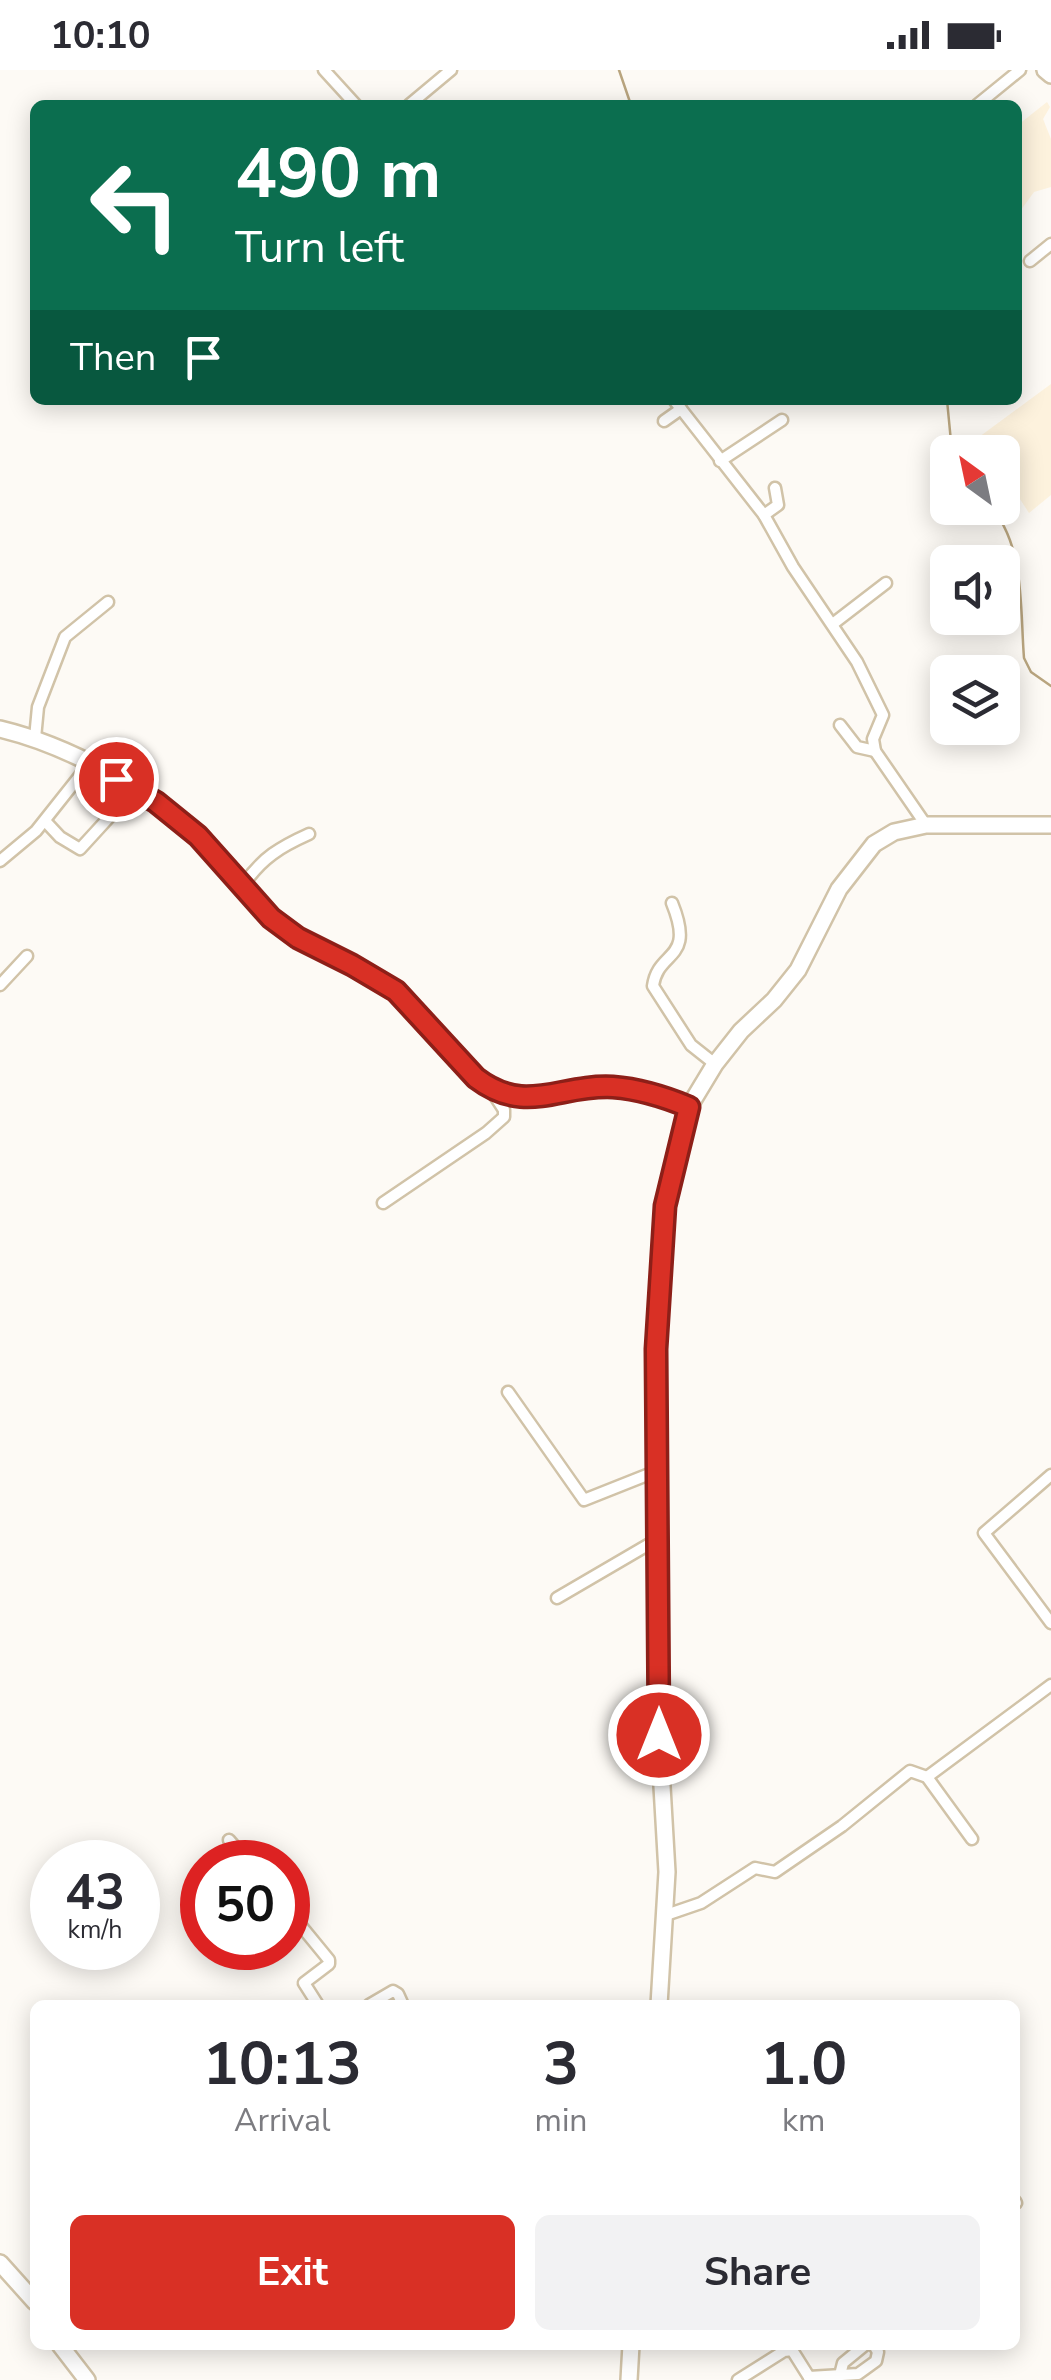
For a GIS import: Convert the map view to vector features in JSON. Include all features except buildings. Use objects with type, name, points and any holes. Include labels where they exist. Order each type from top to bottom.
[{"type":"main road","points":[[0,728],[63,748],[156,802],[198,836],[271,918],[298,938],[396,991],[491,1090],[528,1097],[610,1086],[689,1107]]},
{"type":"main road","points":[[659,2000],[666,1872],[659,1735],[656,1349],[661,1246],[674,1158],[689,1107],[715,1064],[798,970],[839,889],[874,844],[894,832],[926,825],[1051,826]]},
{"type":"main road","points":[[0,2262],[30,2296]]},
{"type":"main road","points":[[64,2350],[87,2380]]},
{"type":"main road","points":[[629,2380],[631,2350]]},
{"type":"street","points":[[324,70],[350,100]]},
{"type":"street","points":[[415,100],[451,70]]},
{"type":"street","points":[[982,100],[1020,70]]},
{"type":"street","points":[[1030,261],[1051,244]]},
{"type":"street","points":[[664,420],[676,405]]},
{"type":"street","points":[[678,405],[764,515],[793,567],[834,623],[881,707],[883,715],[872,743],[876,752],[926,825]]},
{"type":"street","points":[[720,461],[782,420]]},
{"type":"street","points":[[764,515],[778,505],[775,488]]},
{"type":"street","points":[[834,623],[886,583]]},
{"type":"street","points":[[35,738],[38,707],[64,637],[108,602]]},
{"type":"street","points":[[840,725],[857,747],[876,752]]},
{"type":"street","points":[[0,861],[25,843],[90,764]]},
{"type":"street","points":[[45,820],[60,837],[80,849],[134,790]]},
{"type":"street","points":[[244,884],[260,862],[276,849],[309,834]]},
{"type":"street","points":[[672,902],[682,931],[677,948],[655,976],[653,986],[691,1045],[715,1064]]},
{"type":"street","points":[[0,985],[27,956]]},
{"type":"street","points":[[383,1203],[486,1133],[504,1116],[491,1090]]},
{"type":"street","points":[[508,1392],[584,1500],[657,1471]]},
{"type":"street","points":[[1051,1475],[984,1533],[1051,1623]]},
{"type":"street","points":[[557,1598],[658,1539]]},
{"type":"street","points":[[927,1777],[1051,1685]]},
{"type":"street","points":[[666,1915],[701,1903],[756,1868],[775,1872],[842,1826],[910,1771],[927,1777],[972,1840]]},
{"type":"street","points":[[310,1937],[329,1960],[304,1984],[315,2000]]},
{"type":"street","points":[[378,2000],[394,1991],[401,2000]]},
{"type":"street","points":[[738,2380],[791,2350]]},
{"type":"street","points":[[797,2350],[808,2378],[858,2374],[876,2361],[877,2350]]},
{"type":"street","points":[[840,2374],[842,2364],[854,2350]]},
{"type":"shaded area","points":[[1047,102],[1050,107],[1043,119],[1051,139],[1051,187],[1034,192],[1022,208],[1022,122]]},
{"type":"shaded area","points":[[1051,384],[1051,495],[1029,513],[1020,499],[1020,435],[982,435]]},
{"type":"waterway","points":[[619,70],[629,100]]},
{"type":"waterway","points":[[947,405],[950,435]]},
{"type":"waterway","points":[[1003,525],[1016,560],[1024,658],[1031,672],[1051,686]]},
{"type":"route","points":[[116,779],[156,802],[198,836],[271,918],[298,938],[396,991],[491,1090],[528,1097],[610,1086],[667,1098],[689,1107],[665,1206],[656,1349],[659,1735]]}]
